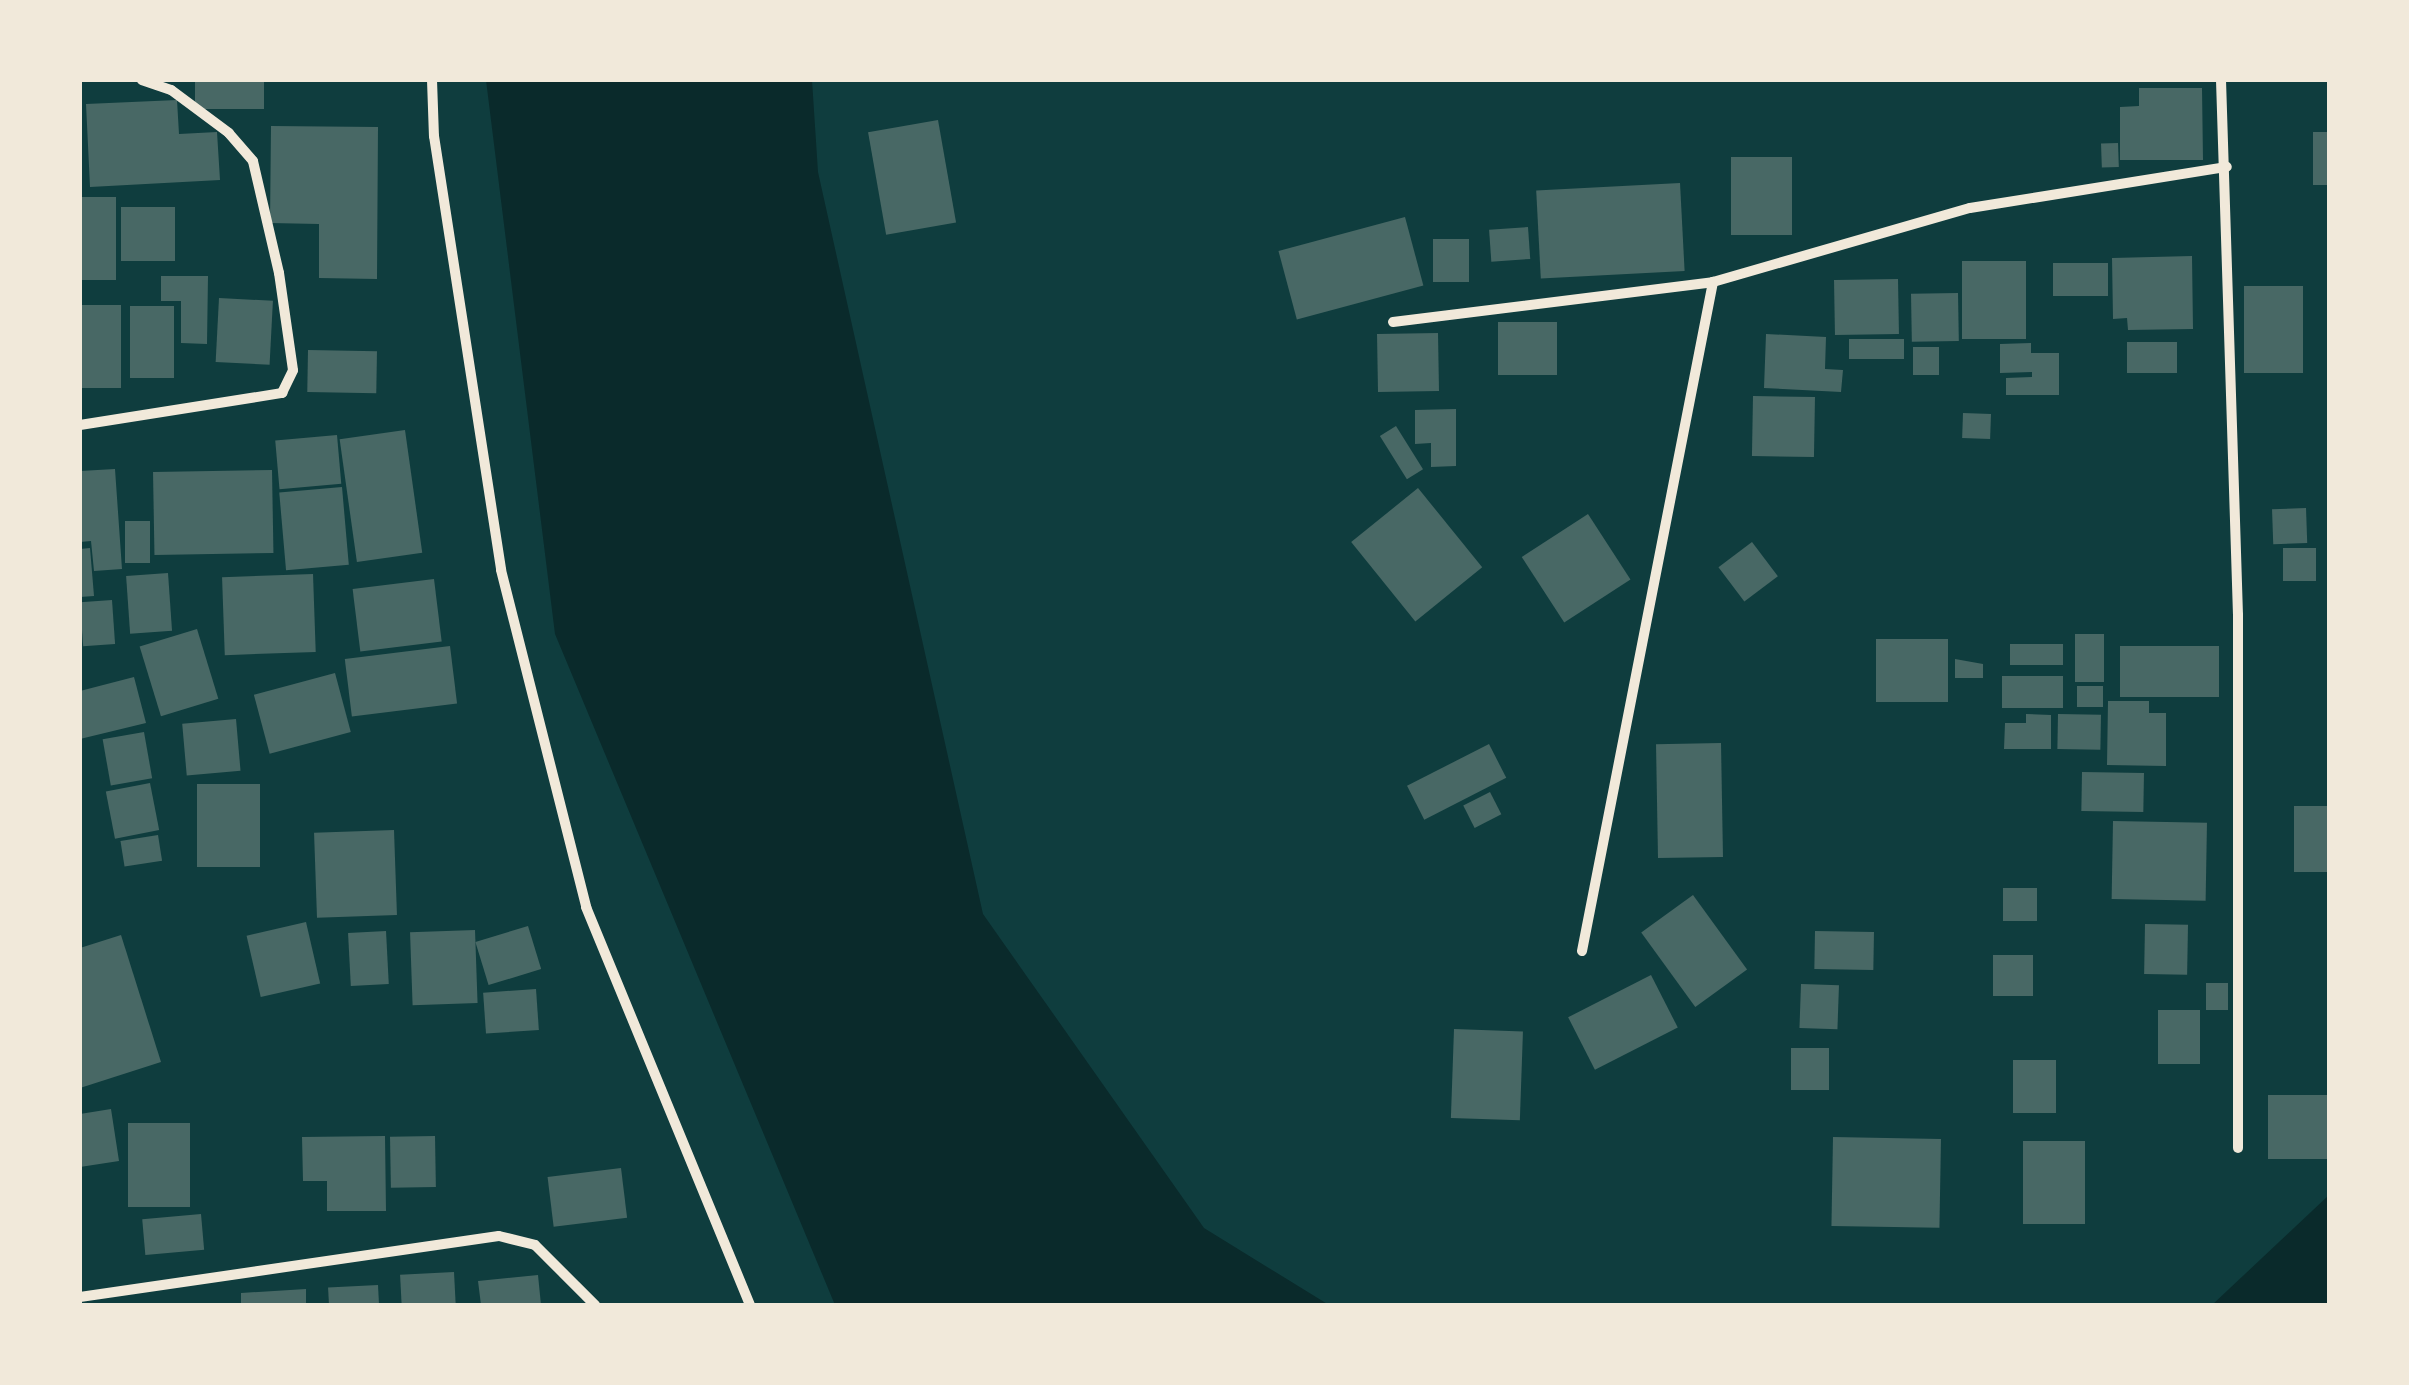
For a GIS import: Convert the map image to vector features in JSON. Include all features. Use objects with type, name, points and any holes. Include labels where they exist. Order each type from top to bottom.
[{"type":"street","points":[[80,425],[282,393],[293,370],[292,344],[253,161],[229,133],[171,90],[142,80]]},
{"type":"street","points":[[432,80],[434,136],[502,570],[586,908],[750,1305]]},
{"type":"street","points":[[2221,80],[2227,167],[2238,615],[2238,1148]]},
{"type":"street","points":[[1393,322],[1713,282],[1970,208],[2227,167]]},
{"type":"street","points":[[1582,951],[1713,282]]},
{"type":"street","points":[[80,1298],[499,1236],[535,1245],[595,1305]]},
{"type":"water","points":[[486,80],[812,80],[818,172],[983,914],[1204,1228],[1329,1305],[835,1305],[555,634]]},
{"type":"water","points":[[2329,1195],[2329,1305],[2212,1305]]},
{"type":"building","points":[[195,80],[264,80],[264,109],[195,109]]},
{"type":"building","points":[[2139,88],[2202,88],[2203,160],[2120,160],[2120,107],[2139,106]]},
{"type":"building","points":[[177,100],[179,134],[217,132],[220,180],[90,187],[86,104]]},
{"type":"building","points":[[938,120],[956,222],[886,235],[868,132]]},
{"type":"building","points":[[271,126],[378,127],[377,279],[319,278],[319,224],[270,223]]},
{"type":"building","points":[[2313,132],[2329,132],[2329,185],[2313,185]]},
{"type":"building","points":[[2118,143],[2119,167],[2102,168],[2101,144]]},
{"type":"building","points":[[1731,157],[1792,157],[1792,235],[1731,235]]},
{"type":"building","points":[[1680,183],[1685,271],[1541,278],[1536,191]]},
{"type":"building","points":[[80,197],[116,197],[116,280],[80,280]]},
{"type":"building","points":[[121,207],[175,207],[175,261],[121,261]]},
{"type":"building","points":[[1405,217],[1423,286],[1297,319],[1278,251]]},
{"type":"building","points":[[1528,227],[1530,259],[1491,262],[1489,230]]},
{"type":"building","points":[[1433,239],[1469,239],[1469,282],[1433,282]]},
{"type":"building","points":[[2192,256],[2193,329],[2128,330],[2127,318],[2113,319],[2112,258]]},
{"type":"building","points":[[1962,261],[2026,261],[2026,339],[1962,339]]},
{"type":"building","points":[[2053,263],[2108,263],[2108,296],[2053,296]]},
{"type":"building","points":[[161,276],[208,276],[207,344],[181,343],[181,301],[161,301]]},
{"type":"building","points":[[1898,279],[1899,334],[1835,335],[1834,280]]},
{"type":"building","points":[[2244,286],[2303,286],[2303,373],[2244,373]]},
{"type":"building","points":[[1958,293],[1959,341],[1912,342],[1911,294]]},
{"type":"building","points":[[219,298],[273,301],[270,365],[216,362]]},
{"type":"building","points":[[80,305],[121,305],[121,388],[80,388]]},
{"type":"building","points":[[130,306],[174,306],[174,378],[130,378]]},
{"type":"building","points":[[1498,322],[1557,322],[1557,375],[1498,375]]},
{"type":"building","points":[[1438,333],[1439,391],[1378,392],[1377,334]]},
{"type":"building","points":[[1766,334],[1826,337],[1825,369],[1843,370],[1841,392],[1764,388]]},
{"type":"building","points":[[1849,339],[1904,339],[1904,359],[1849,359]]},
{"type":"building","points":[[2127,342],[2177,342],[2177,373],[2127,373]]},
{"type":"building","points":[[2031,343],[2031,353],[2059,353],[2059,395],[2006,395],[2006,378],[2032,377],[2032,372],[2000,373],[2000,344]]},
{"type":"building","points":[[1913,347],[1939,347],[1939,375],[1913,375]]},
{"type":"building","points":[[308,350],[377,351],[376,393],[307,392]]},
{"type":"building","points":[[1753,396],[1815,397],[1814,457],[1752,456]]},
{"type":"building","points":[[1456,409],[1456,466],[1431,467],[1431,443],[1415,444],[1415,410]]},
{"type":"building","points":[[1963,413],[1991,414],[1990,439],[1962,438]]},
{"type":"building","points":[[1396,426],[1423,469],[1407,479],[1380,436]]},
{"type":"building","points":[[405,430],[422,553],[357,562],[340,439]]},
{"type":"building","points":[[337,435],[341,484],[280,489],[275,440]]},
{"type":"building","points":[[115,469],[122,569],[94,571],[91,541],[80,542],[80,471]]},
{"type":"building","points":[[272,470],[273,553],[154,555],[153,472]]},
{"type":"building","points":[[342,487],[349,565],[286,570],[279,492]]},
{"type":"building","points":[[1418,488],[1482,567],[1415,621],[1351,542]]},
{"type":"building","points":[[2306,508],[2307,543],[2273,544],[2272,509]]},
{"type":"building","points":[[1588,514],[1630,579],[1564,622],[1522,557]]},
{"type":"building","points":[[125,521],[150,521],[150,563],[125,563]]},
{"type":"building","points":[[1752,542],[1778,576],[1744,602],[1718,567]]},
{"type":"building","points":[[90,548],[94,596],[80,597],[80,549]]},
{"type":"building","points":[[2283,548],[2316,548],[2316,581],[2283,581]]},
{"type":"building","points":[[168,573],[172,631],[130,634],[126,576]]},
{"type":"building","points":[[313,574],[316,652],[225,655],[222,577]]},
{"type":"building","points":[[434,579],[442,642],[360,652],[353,589]]},
{"type":"building","points":[[112,600],[115,644],[83,646],[80,602]]},
{"type":"building","points":[[197,629],[218,699],[161,716],[140,647]]},
{"type":"building","points":[[2075,634],[2104,634],[2104,682],[2075,682]]},
{"type":"building","points":[[1876,639],[1948,639],[1948,702],[1876,702]]},
{"type":"building","points":[[2010,644],[2063,644],[2063,665],[2010,665]]},
{"type":"building","points":[[450,646],[457,704],[352,716],[345,659]]},
{"type":"building","points":[[2120,646],[2219,646],[2219,697],[2120,697]]},
{"type":"building","points":[[1955,659],[1983,664],[1983,678],[1955,678]]},
{"type":"building","points":[[335,673],[351,732],[270,754],[254,695]]},
{"type":"building","points":[[2002,676],[2063,676],[2063,708],[2002,708]]},
{"type":"building","points":[[134,677],[146,723],[80,739],[80,691]]},
{"type":"building","points":[[2077,686],[2103,686],[2103,707],[2077,707]]},
{"type":"building","points":[[2108,701],[2149,701],[2149,713],[2166,713],[2166,766],[2107,765]]},
{"type":"building","points":[[2026,714],[2051,715],[2051,749],[2004,749],[2005,723],[2026,723]]},
{"type":"building","points":[[2058,714],[2101,715],[2100,750],[2057,749]]},
{"type":"building","points":[[236,719],[241,771],[187,776],[182,724]]},
{"type":"building","points":[[144,732],[152,778],[111,786],[103,739]]},
{"type":"building","points":[[1721,743],[1723,857],[1658,858],[1656,744]]},
{"type":"building","points":[[1489,744],[1506,778],[1424,820],[1407,786]]},
{"type":"building","points":[[2082,772],[2144,773],[2143,812],[2081,811]]},
{"type":"building","points":[[150,783],[159,830],[115,839],[106,792]]},
{"type":"building","points":[[197,784],[260,784],[260,867],[197,867]]},
{"type":"building","points":[[1490,792],[1501,814],[1475,828],[1463,806]]},
{"type":"building","points":[[2294,806],[2329,806],[2329,872],[2294,872]]},
{"type":"building","points":[[2113,821],[2207,823],[2206,901],[2112,899]]},
{"type":"building","points":[[394,830],[397,915],[317,918],[314,833]]},
{"type":"building","points":[[158,835],[162,861],[125,867],[120,841]]},
{"type":"building","points":[[2003,888],[2037,888],[2037,921],[2003,921]]},
{"type":"building","points":[[1693,895],[1747,969],[1695,1007],[1641,933]]},
{"type":"building","points":[[306,922],[320,983],[261,997],[247,936]]},
{"type":"building","points":[[2145,924],[2188,925],[2187,975],[2144,974]]},
{"type":"building","points":[[528,926],[541,969],[489,985],[475,942]]},
{"type":"building","points":[[475,930],[478,1003],[413,1005],[410,932]]},
{"type":"building","points":[[386,931],[389,984],[351,986],[348,933]]},
{"type":"building","points":[[1815,931],[1874,932],[1873,970],[1814,969]]},
{"type":"building","points":[[121,935],[161,1062],[80,1088],[80,948]]},
{"type":"building","points":[[1993,955],[2033,955],[2033,996],[1993,996]]},
{"type":"building","points":[[1651,975],[1678,1028],[1595,1070],[1568,1017]]},
{"type":"building","points":[[2206,983],[2228,983],[2228,1010],[2206,1010]]},
{"type":"building","points":[[1801,984],[1839,985],[1837,1029],[1799,1028]]},
{"type":"building","points":[[536,989],[539,1030],[486,1034],[483,993]]},
{"type":"building","points":[[2158,1010],[2200,1010],[2200,1064],[2158,1064]]},
{"type":"building","points":[[1454,1029],[1523,1031],[1520,1120],[1451,1118]]},
{"type":"building","points":[[1791,1048],[1829,1048],[1829,1090],[1791,1090]]},
{"type":"building","points":[[2013,1060],[2056,1060],[2056,1113],[2013,1113]]},
{"type":"building","points":[[2268,1095],[2329,1095],[2329,1159],[2268,1159]]},
{"type":"building","points":[[111,1109],[119,1161],[80,1167],[80,1114]]},
{"type":"building","points":[[128,1123],[190,1123],[190,1207],[128,1207]]},
{"type":"building","points":[[385,1136],[386,1211],[327,1211],[327,1181],[303,1181],[302,1137]]},
{"type":"building","points":[[435,1136],[436,1187],[391,1188],[390,1137]]},
{"type":"building","points":[[1833,1137],[1941,1139],[1939,1228],[1831,1226]]},
{"type":"building","points":[[2023,1141],[2085,1141],[2085,1224],[2023,1224]]},
{"type":"building","points":[[621,1168],[627,1218],[554,1227],[548,1177]]},
{"type":"building","points":[[201,1214],[204,1250],[145,1255],[142,1219]]},
{"type":"building","points":[[454,1272],[456,1305],[402,1305],[400,1275]]},
{"type":"building","points":[[538,1275],[541,1305],[481,1305],[478,1281]]},
{"type":"building","points":[[378,1285],[379,1305],[329,1305],[328,1288]]},
{"type":"building","points":[[306,1289],[306,1305],[241,1305],[241,1293]]}]
